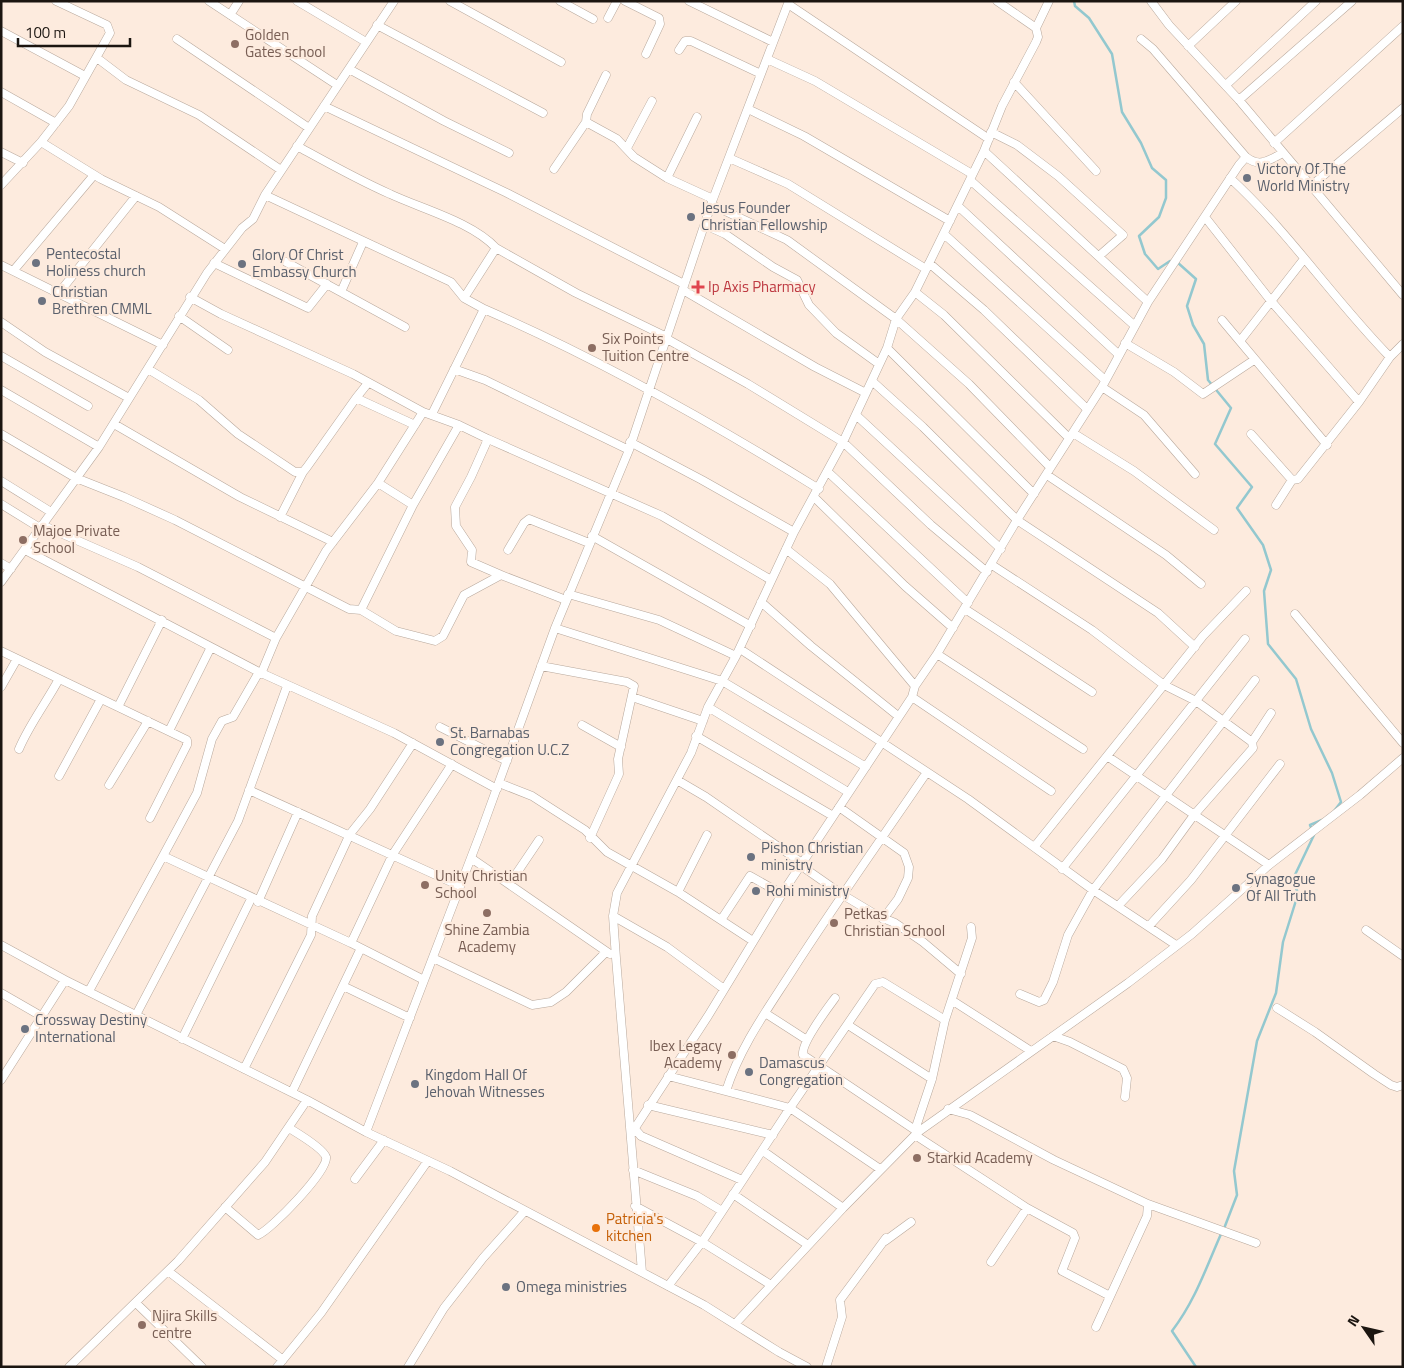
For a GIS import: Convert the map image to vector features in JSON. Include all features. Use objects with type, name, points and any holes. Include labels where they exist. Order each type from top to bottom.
[{"type":"street","points":[[1,185],[23,163],[69,106],[110,33],[110,28],[56,1]]},
{"type":"street","points":[[209,1],[337,85]]},
{"type":"street","points":[[230,15],[239,1]]},
{"type":"street","points":[[297,1],[366,42]]},
{"type":"street","points":[[450,1],[561,62]]},
{"type":"street","points":[[560,1],[593,19]]},
{"type":"street","points":[[608,18],[617,1]]},
{"type":"street","points":[[625,1],[659,18],[660,24],[646,54]]},
{"type":"street","points":[[688,1],[773,42]]},
{"type":"street","points":[[997,1],[1036,28]]},
{"type":"street","points":[[642,1272],[635,1206],[632,1131],[613,916],[617,893],[691,753],[708,707],[738,653],[794,532],[843,442],[887,348],[896,319],[914,292],[958,206],[1014,82],[1036,42],[1038,37],[1036,28],[1048,1]]},
{"type":"street","points":[[1151,1],[1188,46],[1239,100],[1403,295]]},
{"type":"street","points":[[1188,46],[1236,1]]},
{"type":"street","points":[[1226,85],[1316,1]]},
{"type":"street","points":[[1239,100],[1352,1]]},
{"type":"street","points":[[1,582],[99,447],[190,298],[214,263],[253,219],[264,195],[392,2]]},
{"type":"street","points":[[366,1132],[498,786],[555,628],[630,446],[713,202],[789,3],[990,135],[1017,145],[1058,176],[1123,235],[1099,256]]},
{"type":"street","points":[[377,25],[543,113]]},
{"type":"street","points":[[1274,143],[1403,26]]},
{"type":"street","points":[[1,31],[85,76]]},
{"type":"street","points":[[177,39],[309,128]]},
{"type":"street","points":[[1141,39],[1153,49],[1252,162],[1263,164],[1283,153]]},
{"type":"street","points":[[679,50],[685,41],[691,41],[761,74]]},
{"type":"street","points":[[97,58],[126,80],[198,115],[281,170]]},
{"type":"street","points":[[767,59],[815,81],[971,177],[1135,326]]},
{"type":"street","points":[[349,69],[444,121],[509,153]]},
{"type":"street","points":[[554,169],[586,122],[587,114],[606,74]]},
{"type":"street","points":[[1014,82],[1096,171]]},
{"type":"street","points":[[1,92],[56,123]]},
{"type":"street","points":[[627,148],[652,102]]},
{"type":"street","points":[[324,106],[507,193],[684,287],[815,367],[866,394]]},
{"type":"street","points":[[1311,186],[1403,108]]},
{"type":"street","points":[[748,109],[804,136],[950,221]]},
{"type":"street","points":[[667,178],[697,117]]},
{"type":"street","points":[[586,122],[617,138],[634,157],[667,178],[787,240],[896,319],[969,384],[1048,471],[1166,555],[1202,584]]},
{"type":"street","points":[[41,142],[94,175],[159,207],[225,249]]},
{"type":"street","points":[[297,146],[378,189],[468,228],[489,241],[496,248],[576,293],[667,338],[748,384],[843,442],[931,525],[987,572]]},
{"type":"street","points":[[984,151],[1148,302]]},
{"type":"street","points":[[1,152],[23,163]]},
{"type":"street","points":[[632,1131],[724,989],[801,864],[912,697],[915,686],[937,654],[992,565],[1017,520],[1103,384],[1148,302],[1246,157]]},
{"type":"street","points":[[730,158],[788,184],[928,266],[984,310],[1087,409]]},
{"type":"street","points":[[14,270],[94,175]]},
{"type":"street","points":[[1230,178],[1259,206],[1367,333],[1390,356]]},
{"type":"street","points":[[264,195],[450,282],[464,298],[593,360],[649,392],[720,428],[819,489]]},
{"type":"street","points":[[58,294],[136,196]]},
{"type":"street","points":[[958,206],[1118,354]]},
{"type":"street","points":[[1205,217],[1271,301],[1359,402]]},
{"type":"street","points":[[705,225],[726,234],[773,267],[797,280],[809,306],[836,333],[880,364]]},
{"type":"street","points":[[944,234],[1103,384],[1144,415],[1195,474]]},
{"type":"street","points":[[341,292],[363,242]]},
{"type":"street","points":[[464,298],[496,248]]},
{"type":"street","points":[[1240,341],[1304,259]]},
{"type":"street","points":[[286,262],[405,327]]},
{"type":"street","points":[[214,263],[308,308],[326,284]]},
{"type":"street","points":[[1,265],[163,345]]},
{"type":"street","points":[[914,292],[944,315],[1071,435],[1140,474],[1214,530]]},
{"type":"street","points":[[190,298],[368,383],[423,412],[459,425],[683,527],[771,580]]},
{"type":"street","points":[[432,414],[484,309]]},
{"type":"street","points":[[179,316],[228,350]]},
{"type":"street","points":[[1222,320],[1326,445]]},
{"type":"street","points":[[1,322],[45,352],[129,398]]},
{"type":"street","points":[[1125,343],[1174,372],[1203,394],[1254,360]]},
{"type":"street","points":[[1276,504],[1292,480],[1301,476],[1326,445],[1359,402],[1390,356],[1403,344]]},
{"type":"street","points":[[887,348],[1034,494]]},
{"type":"street","points":[[1,356],[88,406]]},
{"type":"street","points":[[148,369],[199,400],[238,434],[292,471],[303,472]]},
{"type":"street","points":[[454,369],[485,380],[702,480],[794,532]]},
{"type":"street","points":[[872,380],[923,427],[1017,520],[1158,613],[1195,647]]},
{"type":"street","points":[[280,517],[303,472],[368,383]]},
{"type":"street","points":[[1,390],[99,447]]},
{"type":"street","points":[[356,398],[415,425]]},
{"type":"street","points":[[89,991],[197,793],[212,739],[222,721],[232,717],[260,673],[276,638],[333,542],[378,483],[423,412]]},
{"type":"street","points":[[856,415],[1001,549]]},
{"type":"street","points":[[114,424],[280,517],[333,542]]},
{"type":"street","points":[[361,610],[413,505],[459,425]]},
{"type":"street","points":[[1,434],[76,478],[175,520],[349,609],[361,610],[396,631],[435,641],[443,636],[459,601],[464,595],[501,575]]},
{"type":"street","points":[[1251,434],[1292,480]]},
{"type":"street","points":[[488,438],[471,478],[455,507],[456,526],[472,550],[471,562],[501,575],[567,597],[659,620],[738,653],[927,772],[1035,846],[1062,869],[1092,890],[1176,945]]},
{"type":"street","points":[[828,472],[966,606],[1092,692]]},
{"type":"street","points":[[1,481],[51,512]]},
{"type":"street","points":[[378,483],[413,505]]},
{"type":"street","points":[[814,497],[905,586],[953,628]]},
{"type":"street","points":[[1,504],[41,526],[138,568],[276,638]]},
{"type":"street","points":[[508,550],[524,523],[529,519],[591,540],[751,626]]},
{"type":"street","points":[[786,549],[830,584],[915,686]]},
{"type":"street","points":[[25,550],[162,620],[260,673],[413,743],[498,786],[532,796],[585,830],[590,838],[607,852],[678,892],[753,941]]},
{"type":"street","points":[[1,563],[11,569]]},
{"type":"street","points":[[992,565],[1092,630],[1164,685],[1196,701],[1252,742]]},
{"type":"street","points":[[1035,846],[1195,647],[1246,590]]},
{"type":"street","points":[[761,602],[811,646],[898,716]]},
{"type":"street","points":[[1295,614],[1403,742]]},
{"type":"street","points":[[118,707],[162,620]]},
{"type":"street","points":[[555,628],[722,681],[866,766]]},
{"type":"street","points":[[1062,869],[1245,639]]},
{"type":"street","points":[[169,731],[211,647]]},
{"type":"street","points":[[1,651],[169,731],[188,742],[150,818]]},
{"type":"street","points":[[937,654],[1083,749]]},
{"type":"street","points":[[1,687],[18,659]]},
{"type":"street","points":[[541,666],[631,683],[634,686],[618,759],[619,774],[590,838]]},
{"type":"street","points":[[19,749],[27,730],[39,715],[59,680]]},
{"type":"street","points":[[1020,994],[1039,1002],[1044,1000],[1053,982],[1068,935],[1092,890],[1255,680]]},
{"type":"street","points":[[136,1015],[238,820],[287,686]]},
{"type":"street","points":[[632,697],[703,721]]},
{"type":"street","points":[[912,697],[1051,792]]},
{"type":"street","points":[[59,776],[101,700]]},
{"type":"street","points":[[708,707],[848,792]]},
{"type":"street","points":[[1118,906],[1162,859],[1194,816],[1253,748],[1252,742],[1271,713]]},
{"type":"street","points":[[109,785],[148,721]]},
{"type":"street","points":[[582,725],[621,747]]},
{"type":"street","points":[[440,727],[507,761]]},
{"type":"street","points":[[696,736],[834,816]]},
{"type":"street","points":[[244,1069],[311,934],[315,907],[350,834],[370,809],[413,743]]},
{"type":"street","points":[[1107,756],[1194,816],[1270,865]]},
{"type":"street","points":[[735,1324],[842,1208],[916,1132],[1128,983],[1403,758]]},
{"type":"street","points":[[351,943],[393,854],[452,764]]},
{"type":"street","points":[[1148,926],[1191,880],[1224,835],[1265,787],[1280,764]]},
{"type":"street","points":[[726,1091],[738,1058],[765,1013],[927,772]]},
{"type":"street","points":[[677,780],[713,802],[843,895],[883,919],[894,923],[923,942],[961,974]]},
{"type":"street","points":[[248,790],[350,834],[393,854],[409,864],[460,886]]},
{"type":"street","points":[[839,807],[904,853],[910,867],[908,878],[901,892],[883,919]]},
{"type":"street","points":[[182,1039],[298,812]]},
{"type":"street","points":[[678,892],[707,835]]},
{"type":"street","points":[[510,884],[538,840]]},
{"type":"street","points":[[162,856],[208,879],[351,943],[424,980]]},
{"type":"street","points":[[471,858],[616,958]]},
{"type":"street","points":[[721,920],[750,876],[782,894]]},
{"type":"street","points":[[613,916],[667,947],[724,989]]},
{"type":"street","points":[[916,1132],[932,1079],[945,1020],[953,1001],[972,938],[971,927]]},
{"type":"street","points":[[1366,930],[1403,956]]},
{"type":"street","points":[[1,946],[182,1039],[292,1092],[366,1132],[427,1162],[450,1171],[524,1212],[668,1286],[807,1367]]},
{"type":"street","points":[[292,1092],[361,948]]},
{"type":"street","points":[[432,958],[532,1005],[551,1002],[566,992],[606,952]]},
{"type":"street","points":[[1,1080],[65,980]]},
{"type":"street","points":[[668,1286],[702,1242],[790,1108],[878,982],[887,984],[945,1020]]},
{"type":"street","points":[[343,986],[410,1018]]},
{"type":"street","points":[[1,993],[41,1016]]},
{"type":"street","points":[[835,998],[807,1040],[802,1052],[803,1055],[1027,1208],[1074,1236],[1062,1268],[1064,1272],[1110,1296]]},
{"type":"street","points":[[953,1001],[1031,1050]]},
{"type":"street","points":[[1277,1008],[1391,1085],[1397,1087],[1403,1085]]},
{"type":"street","points":[[765,1013],[807,1040]]},
{"type":"street","points":[[848,1025],[932,1079]]},
{"type":"street","points":[[1052,1036],[1070,1042],[1124,1069],[1128,1078],[1125,1097]]},
{"type":"street","points":[[668,1076],[790,1108],[880,1170]]},
{"type":"street","points":[[69,1367],[168,1271],[265,1162],[307,1100]]},
{"type":"street","points":[[957,1103],[960,1111]]},
{"type":"street","points":[[648,1105],[773,1135]]},
{"type":"street","points":[[948,1109],[960,1111],[1054,1160],[1148,1204],[1256,1243]]},
{"type":"street","points":[[225,1207],[258,1235],[282,1218],[310,1184],[326,1162],[326,1157],[322,1151],[289,1128]]},
{"type":"street","points":[[632,1131],[742,1180]]},
{"type":"street","points":[[355,1179],[384,1140]]},
{"type":"street","points":[[763,1151],[842,1208]]},
{"type":"street","points":[[277,1367],[321,1313],[427,1162]]},
{"type":"street","points":[[633,1170],[697,1196],[722,1211]]},
{"type":"street","points":[[733,1194],[808,1245]]},
{"type":"street","points":[[1096,1327],[1147,1216],[1148,1204]]},
{"type":"street","points":[[635,1206],[702,1242],[771,1285]]},
{"type":"street","points":[[991,1262],[1027,1208]]},
{"type":"street","points":[[408,1367],[444,1308],[483,1258],[524,1212]]},
{"type":"street","points":[[826,1367],[842,1317],[840,1300],[885,1239],[911,1222]]},
{"type":"street","points":[[168,1271],[283,1360]]},
{"type":"street","points":[[136,1303],[202,1367]]},
{"type":"waterway","points":[[1074,1],[1075,6],[1089,18],[1112,54],[1122,112],[1141,143],[1152,168],[1166,180],[1166,198],[1159,217],[1139,236],[1145,254],[1158,269],[1170,261],[1177,262],[1196,279],[1187,306],[1193,325],[1204,344],[1208,380],[1231,408],[1215,444],[1252,487],[1237,508],[1263,545],[1271,570],[1264,591],[1268,644],[1296,679],[1311,729],[1332,773],[1341,802],[1334,811]]},
{"type":"waterway","points":[[1225,1226],[1237,1195],[1234,1171],[1257,1041],[1276,993],[1283,942],[1298,894],[1293,879],[1314,835],[1310,825],[1322,820]]},
{"type":"waterway","points":[[1196,1367],[1172,1331],[1194,1296],[1221,1234]]},
{"type":"place","name":"Golden Gates school","points":[[235,44]]},
{"type":"place","name":"Victory Of The World Ministry","points":[[1247,178]]},
{"type":"place","name":"Jesus Founder Christian Fellowship","points":[[691,217]]},
{"type":"place","name":"Pentecostal Holiness church","points":[[36,263]]},
{"type":"place","name":"Glory Of Christ Embassy Church","points":[[242,264]]},
{"type":"place","name":"Ip Axis Pharmacy","points":[[698,287]]},
{"type":"place","name":"Christian Brethren CMML","points":[[42,301]]},
{"type":"place","name":"Six Points Tuition Centre","points":[[592,348]]},
{"type":"place","name":"Majoe Private School","points":[[23,540]]},
{"type":"place","name":"St. Barnabas Congregation U.C.Z","points":[[440,742]]},
{"type":"place","name":"Pishon Christian ministry","points":[[751,857]]},
{"type":"place","name":"Unity Christian School","points":[[425,885]]},
{"type":"place","name":"Synagogue Of All Truth","points":[[1236,888]]},
{"type":"place","name":"Rohi ministry","points":[[756,891]]},
{"type":"place","name":"Shine Zambia Academy","points":[[487,913]]},
{"type":"place","name":"Petkas Christian School","points":[[834,923]]},
{"type":"place","name":"Crossway Destiny International","points":[[25,1029]]},
{"type":"place","name":"Ibex Legacy Academy","points":[[732,1055]]},
{"type":"place","name":"Damascus Congregation","points":[[749,1072]]},
{"type":"place","name":"Kingdom Hall Of Jehovah Witnesses","points":[[415,1084]]},
{"type":"place","name":"Starkid Academy","points":[[917,1158]]},
{"type":"place","name":"Patricia's kitchen","points":[[596,1228]]},
{"type":"place","name":"Omega ministries","points":[[506,1287]]},
{"type":"place","name":"Njira Skills centre","points":[[142,1325]]}]
